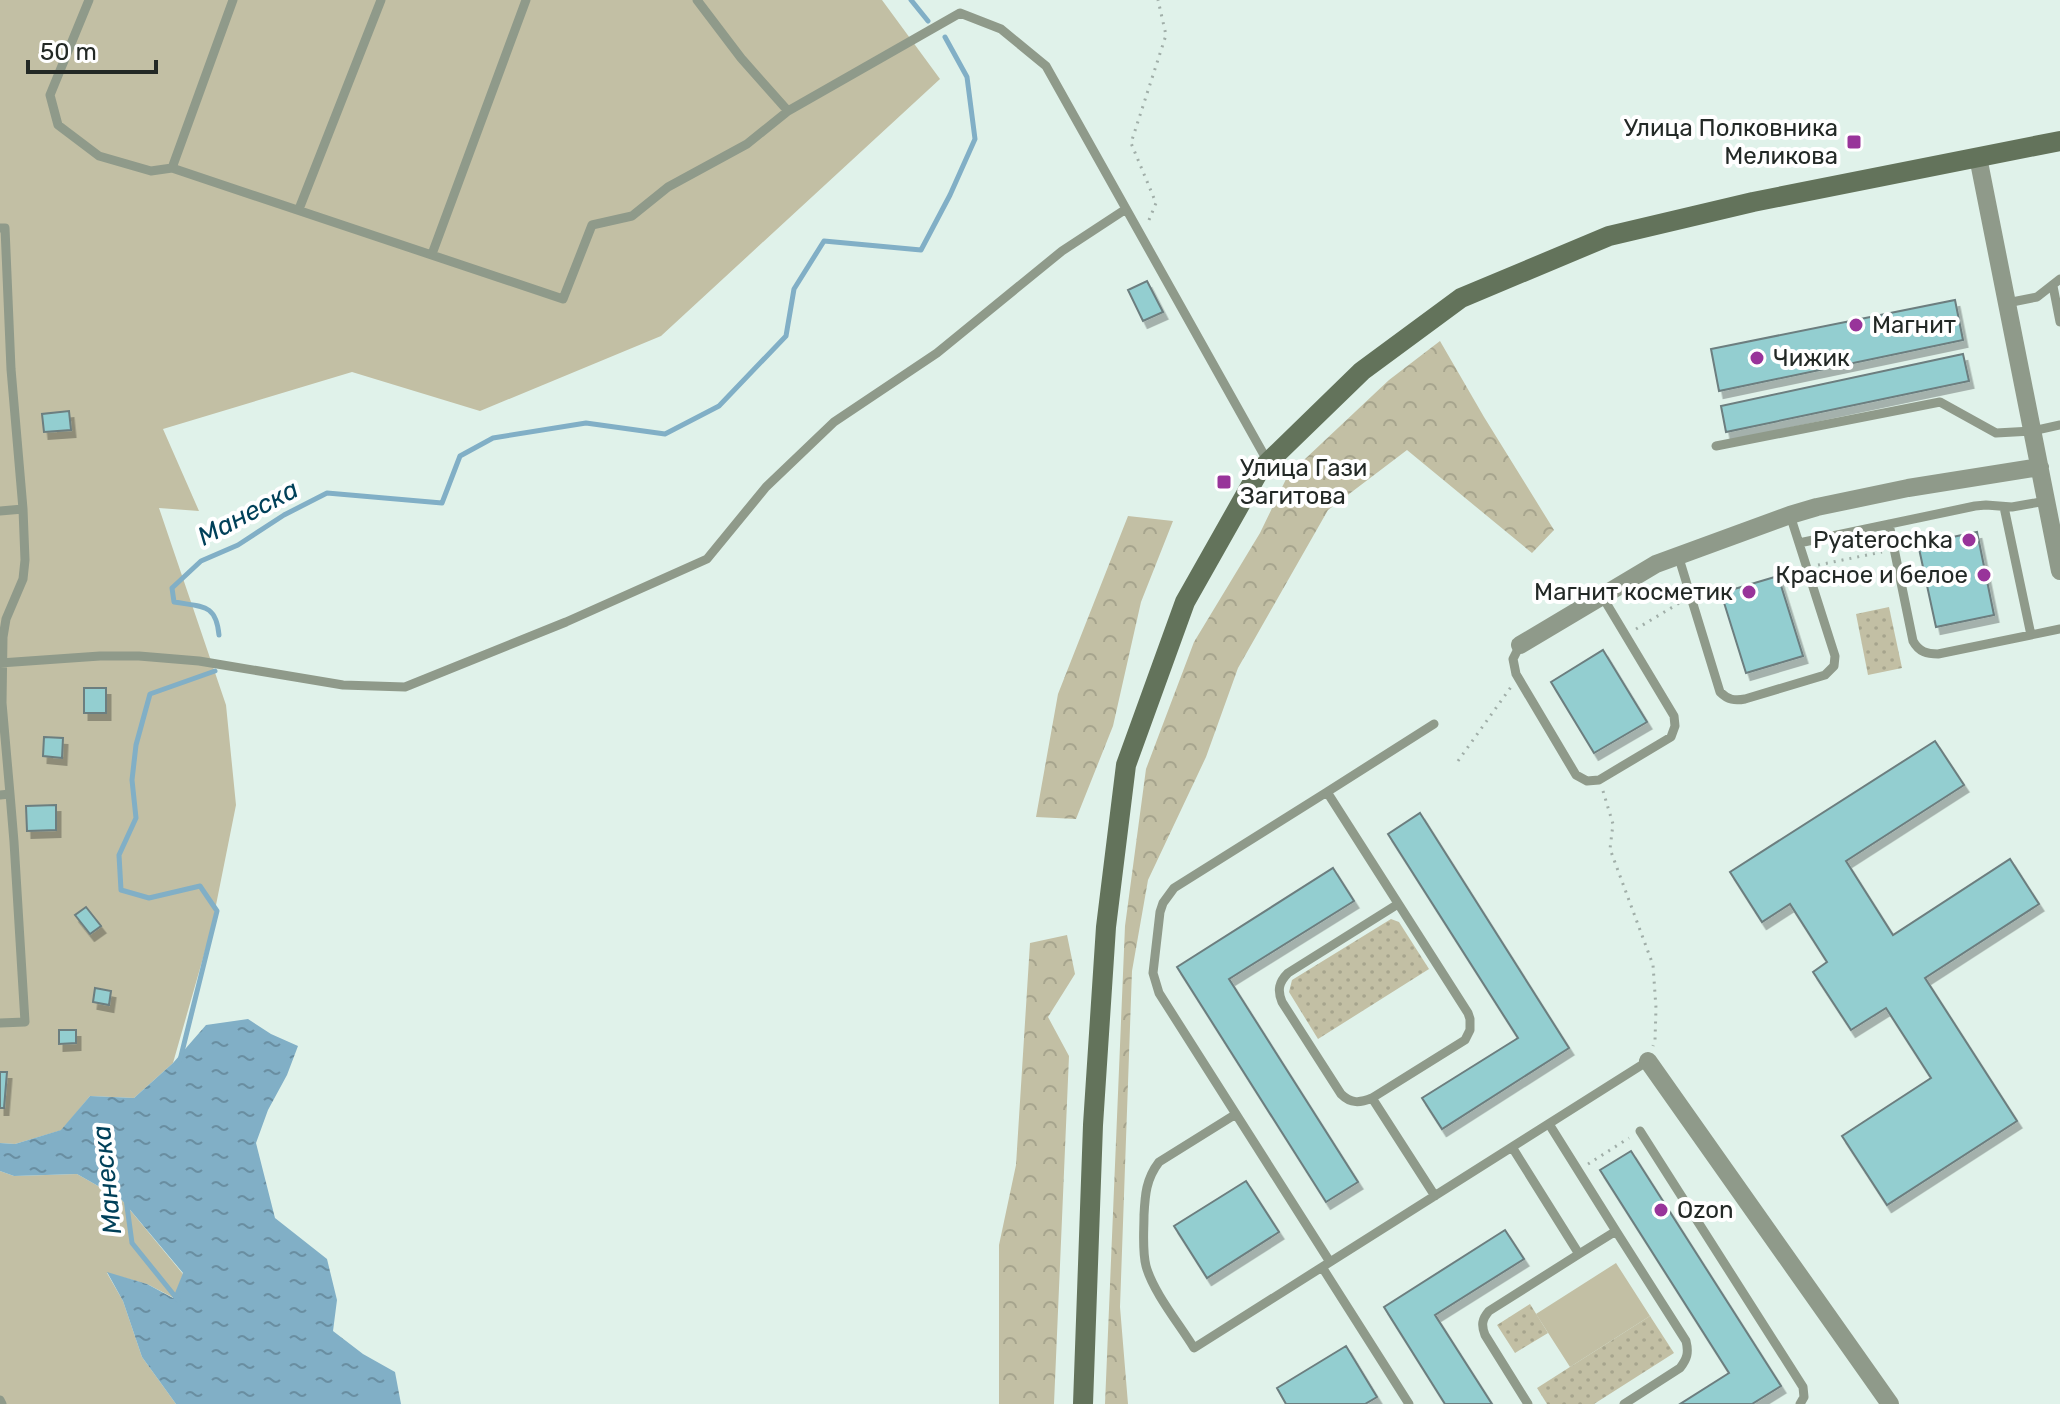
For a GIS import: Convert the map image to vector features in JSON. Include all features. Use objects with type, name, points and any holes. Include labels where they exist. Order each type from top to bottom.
[{"type":"main road","points":[[1083,1404],[1093,1125],[1106,927],[1126,765],[1185,602],[1259,471],[1362,371],[1461,298],[1609,236],[1753,202],[2060,141]]},
{"type":"street","points":[[1978,157],[2060,571]]},
{"type":"street","points":[[1520,645],[1656,564],[1790,515],[1908,488],[2040,467]]},
{"type":"street","points":[[1648,1061],[1890,1404]]},
{"type":"lane","points":[[89,0],[50,95],[58,125],[99,156],[151,171],[172,168],[563,299],[592,225],[632,216],[668,187],[747,144],[788,111],[960,13],[1001,29],[1046,66],[1268,462]]},
{"type":"lane","points":[[172,168],[233,0]]},
{"type":"lane","points":[[299,209],[381,0]]},
{"type":"lane","points":[[432,254],[526,0]]},
{"type":"lane","points":[[697,0],[741,58],[788,111]]},
{"type":"lane","points":[[1,663],[139,656],[212,663],[343,685],[405,687],[707,559],[766,487],[834,422],[937,353],[1062,251],[1126,209]]},
{"type":"lane","points":[[0,228],[5,228],[11,369],[23,509],[24,570],[5,625],[1,663],[5,795],[15,857],[25,1022],[0,1023]]},
{"type":"lane","points":[[2007,303],[2037,297],[2056,282]]},
{"type":"lane","points":[[2056,282],[2060,322]]},
{"type":"lane","points":[[0,370],[11,369]]},
{"type":"lane","points":[[1716,446],[1940,402],[1996,433],[2032,431],[2060,425]]},
{"type":"lane","points":[[1799,543],[1981,505],[2015,507],[2046,501]]},
{"type":"lane","points":[[2004,507],[2031,635]]},
{"type":"lane","points":[[0,511],[23,509]]},
{"type":"lane","points":[[1678,555],[1720,692],[1736,701],[1825,675],[1834,666],[1835,656],[1790,515]]},
{"type":"lane","points":[[1889,524],[1913,641],[1920,650],[1938,654],[2060,629]]},
{"type":"lane","points":[[1520,645],[1513,659],[1518,678],[1576,775],[1587,781],[1599,780],[1671,737],[1675,726],[1674,716],[1602,596]]},
{"type":"lane","points":[[1409,1404],[1236,1114],[1159,993],[1154,964],[1160,912],[1174,888],[1434,724]]},
{"type":"lane","points":[[1327,792],[1468,1013],[1470,1030],[1465,1040],[1372,1098],[1352,1101],[1341,1094],[1282,1002],[1279,986],[1288,973],[1398,904]]},
{"type":"lane","points":[[1236,1114],[1159,1162],[1148,1180],[1145,1256],[1150,1277],[1194,1348],[1648,1061]]},
{"type":"lane","points":[[1372,1098],[1435,1196]]},
{"type":"lane","points":[[1549,1124],[1688,1348],[1686,1361],[1680,1368],[1624,1404]]},
{"type":"lane","points":[[1640,1131],[1803,1387],[1804,1397],[1800,1404]]},
{"type":"lane","points":[[1512,1147],[1579,1254]]},
{"type":"lane","points":[[1528,1404],[1485,1335],[1483,1321],[1489,1311],[1616,1231]]},
{"type":"path","points":[[1142,239],[1156,203],[1131,143],[1166,35],[1158,0]]},
{"type":"path","points":[[1807,567],[1894,549]]},
{"type":"path","points":[[1626,635],[1691,596]]},
{"type":"path","points":[[1458,761],[1518,678]]},
{"type":"path","points":[[1599,780],[1613,824],[1610,849],[1653,965],[1655,1040],[1648,1061]]},
{"type":"path","points":[[1578,1171],[1640,1131]]},
{"type":"green space","points":[[0,0],[882,0],[940,79],[661,336],[480,411],[352,372],[163,429],[199,511],[159,508],[226,705],[236,805],[211,930],[173,1063],[134,1098],[90,1096],[62,1130],[15,1144],[0,1143]]},
{"type":"green space","points":[[1440,341],[1554,530],[1532,553],[1407,450],[1328,510],[1238,668],[1206,757],[1148,880],[1132,971],[1120,1307],[1128,1404],[1105,1404],[1125,926],[1146,769],[1194,642],[1260,533],[1288,475],[1389,380]]},
{"type":"green space","points":[[1128,516],[1173,521],[1141,602],[1113,726],[1076,819],[1036,817],[1058,694]]},
{"type":"green space","points":[[1889,607],[1902,668],[1868,675],[1856,614]]},
{"type":"green space","points":[[1391,919],[1399,922],[1429,969],[1318,1039],[1289,992],[1292,980]]},
{"type":"green space","points":[[1067,935],[1075,974],[1048,1017],[1069,1056],[1054,1404],[999,1404],[999,1245],[1016,1165],[1030,943]]},
{"type":"green space","points":[[0,1171],[14,1176],[77,1174],[121,1199],[183,1274],[174,1298],[147,1284],[107,1273],[123,1301],[142,1357],[176,1404],[0,1404]]},
{"type":"green space","points":[[1616,1263],[1650,1316],[1570,1367],[1536,1314]]},
{"type":"green space","points":[[1530,1304],[1548,1333],[1515,1353],[1497,1325]]},
{"type":"green space","points":[[1650,1316],[1674,1353],[1594,1404],[1547,1404],[1537,1388]]},
{"type":"water","points":[[248,1019],[298,1046],[256,1143],[275,1218],[327,1259],[337,1300],[333,1331],[363,1354],[395,1372],[401,1404],[176,1404],[142,1357],[123,1301],[107,1272],[147,1284],[173,1298],[183,1273],[121,1199],[77,1174],[14,1176],[0,1171],[0,1143],[15,1144],[61,1130],[90,1096],[134,1098],[173,1063],[206,1025]]},
{"type":"building","points":[[1147,281],[1163,312],[1143,321],[1128,290]]},
{"type":"building","points":[[1955,300],[1963,340],[1719,391],[1711,349]]},
{"type":"building","points":[[1963,354],[1969,381],[1726,432],[1721,406]]},
{"type":"building","points":[[69,411],[71,430],[44,432],[42,414]]},
{"type":"building","points":[[1977,532],[1994,615],[1936,627],[1918,544]]},
{"type":"building","points":[[1778,576],[1803,656],[1746,673],[1721,593]]},
{"type":"building","points":[[1603,650],[1647,722],[1594,753],[1551,682]]},
{"type":"building","points":[[84,688],[106,688],[106,713],[84,713]]},
{"type":"building","points":[[44,737],[63,738],[62,758],[43,756]]},
{"type":"building","points":[[1935,741],[1964,785],[1846,861],[1893,935],[2010,859],[2039,904],[1925,978],[2017,1121],[1887,1205],[1842,1136],[1931,1078],[1886,1008],[1851,1030],[1813,972],[1827,962],[1790,904],[1762,922],[1730,872]]},
{"type":"building","points":[[56,805],[56,830],[27,831],[26,806]]},
{"type":"building","points":[[1420,813],[1569,1048],[1442,1129],[1422,1098],[1518,1038],[1388,834]]},
{"type":"building","points":[[1333,868],[1354,901],[1229,979],[1358,1182],[1326,1202],[1177,967]]},
{"type":"building","points":[[86,907],[101,926],[90,934],[75,915]]},
{"type":"building","points":[[95,988],[111,991],[109,1005],[93,1002]]},
{"type":"building","points":[[59,1030],[76,1030],[76,1043],[59,1044]]},
{"type":"building","points":[[0,1072],[7,1072],[4,1108],[0,1108]]},
{"type":"building","points":[[1631,1151],[1781,1386],[1752,1404],[1680,1404],[1729,1373],[1600,1170]]},
{"type":"building","points":[[1246,1181],[1279,1232],[1207,1278],[1174,1226]]},
{"type":"building","points":[[1505,1230],[1524,1259],[1435,1315],[1492,1404],[1445,1404],[1384,1307]]},
{"type":"building","points":[[1346,1346],[1377,1397],[1365,1404],[1286,1404],[1277,1388]]},
{"type":"waterway","name":"Манеска","points":[[911,0],[928,21]]},
{"type":"waterway","name":"Манеска","points":[[219,635],[211,612],[200,606],[174,602],[172,588],[201,561],[238,545],[284,515],[327,493],[442,503],[460,456],[493,438],[586,423],[665,434],[719,406],[786,336],[794,289],[824,241],[921,250],[975,139],[967,77],[945,37]]},
{"type":"waterway","name":"Манеска","points":[[180,1060],[217,911],[200,886],[149,898],[121,890],[119,855],[136,818],[132,780],[136,745],[150,694],[215,671]]},
{"type":"waterway","name":"Манеска","points":[[126,1199],[132,1243],[178,1300]]},
{"type":"place","name":"Улица Полковника Меликова","points":[[1854,142]]},
{"type":"place","name":"Магнит","points":[[1856,325]]},
{"type":"place","name":"Чижик","points":[[1757,358]]},
{"type":"place","name":"Улица Гази Загитова","points":[[1224,482]]},
{"type":"place","name":"Pyaterochka","points":[[1969,540]]},
{"type":"place","name":"Красное и белое","points":[[1984,575]]},
{"type":"place","name":"Магнит косметик","points":[[1749,592]]},
{"type":"place","name":"Ozon","points":[[1661,1210]]}]
